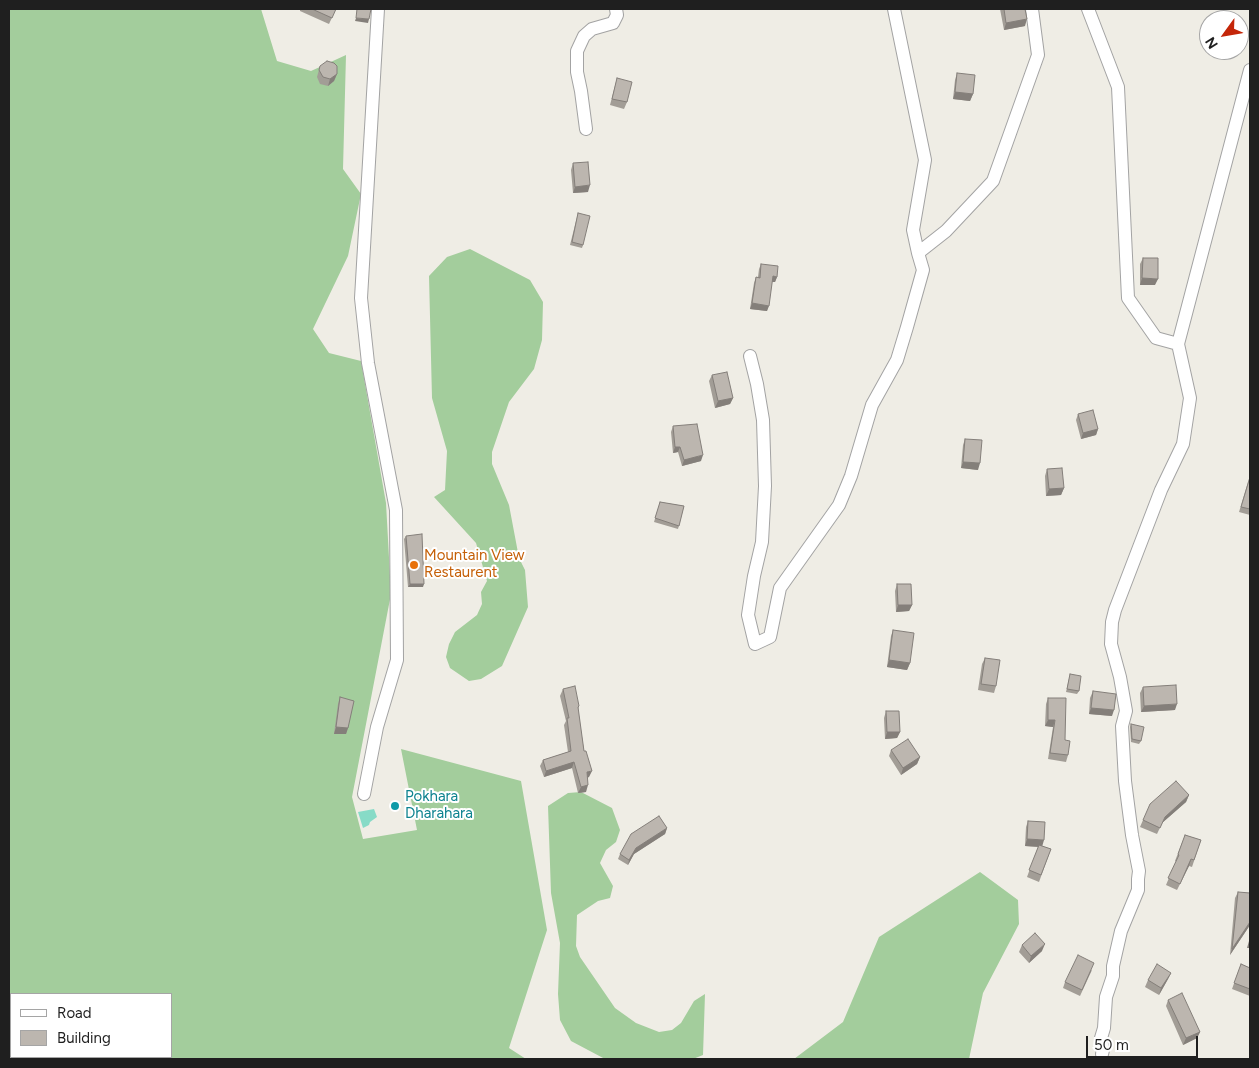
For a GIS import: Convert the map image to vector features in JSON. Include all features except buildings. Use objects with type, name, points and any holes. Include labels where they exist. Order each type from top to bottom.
[{"type":"street","points":[[364,794],[377,727],[397,660],[396,510],[368,363],[362,298],[378,9]]},
{"type":"street","points":[[586,129],[576,72],[577,52],[584,36],[592,29],[613,23],[617,15],[616,9]]},
{"type":"street","points":[[750,356],[763,420],[765,486],[762,542],[748,615],[755,644],[770,637],[780,588],[839,505],[848,483],[872,405],[897,360],[923,270],[912,230],[925,160],[894,9]]},
{"type":"street","points":[[918,253],[946,231],[993,181],[1038,55],[1032,9]]},
{"type":"street","points":[[1088,9],[1118,87],[1128,298],[1156,338],[1178,344]]},
{"type":"street","points":[[1102,1054],[1101,1038],[1104,1028],[1106,997],[1113,976],[1113,966],[1121,931],[1138,890],[1139,871],[1132,836],[1123,764],[1122,726],[1126,711],[1120,677],[1111,644],[1112,622],[1161,490],[1183,444],[1190,398],[1178,344],[1250,70]]},
{"type":"green space","points":[[9,9],[261,9],[277,61],[311,71],[346,55],[343,169],[361,194],[348,256],[313,329],[329,353],[361,361],[386,503],[391,594],[352,797],[363,839],[417,830],[401,749],[521,781],[547,930],[509,1048],[526,1059],[9,1059]]},
{"type":"green space","points":[[470,249],[530,280],[543,302],[542,340],[534,369],[509,402],[492,452],[492,464],[509,505],[519,558],[525,570],[528,607],[502,666],[481,679],[469,681],[450,668],[446,657],[449,644],[455,632],[477,615],[482,604],[481,592],[487,581],[476,543],[434,497],[445,490],[447,451],[432,398],[429,276],[447,257]]},
{"type":"green space","points":[[581,792],[612,808],[620,830],[616,842],[606,850],[600,863],[613,886],[610,898],[598,901],[577,915],[576,946],[580,957],[615,1008],[636,1023],[659,1032],[672,1030],[681,1023],[694,1001],[705,994],[703,1055],[693,1059],[605,1059],[571,1041],[560,1020],[558,994],[560,943],[551,893],[548,806],[568,793]]},
{"type":"green space","points":[[374,809],[377,817],[363,828],[358,812]]},
{"type":"green space","points":[[980,872],[1018,900],[1019,924],[983,993],[969,1059],[794,1059],[843,1022],[879,937]]},
{"type":"place","name":"Mountain View Restaurent","points":[[414,565]]},
{"type":"place","name":"Pokhara Dharahara","points":[[395,806]]}]
